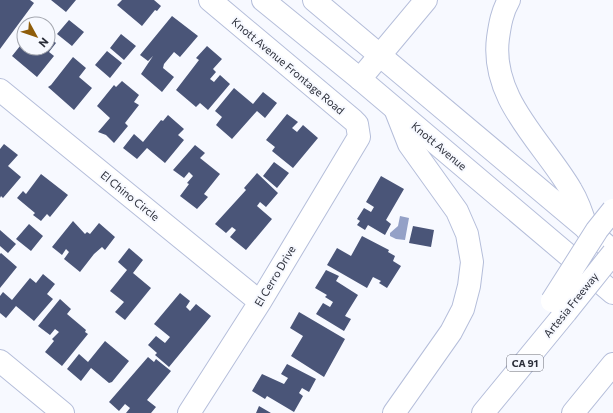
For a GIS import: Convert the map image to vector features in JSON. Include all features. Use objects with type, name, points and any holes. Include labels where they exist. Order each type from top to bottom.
[{"type":"main road","name":"Knott Avenue Frontage Road","points":[[210,0],[353,120],[357,124],[359,137]]},
{"type":"main road","name":"Knott Avenue","points":[[263,0],[360,79],[613,294]]},
{"type":"main road","points":[[314,0],[613,252]]},
{"type":"main road","points":[[360,79],[426,0]]},
{"type":"main road","points":[[509,0],[500,20],[497,46],[499,69],[503,87],[516,109],[571,190],[581,211],[587,230]]},
{"type":"main road","name":"El Chino Circle","points":[[0,90],[260,302]]},
{"type":"main road","points":[[394,413],[451,332],[464,309],[472,262],[467,234],[457,211],[409,144],[396,111]]},
{"type":"main road","name":"El Cerro Drive","points":[[189,413],[260,302],[359,137]]},
{"type":"main road","points":[[559,306],[598,230],[613,210]]},
{"type":"main road","name":"Artesia Freeway","points":[[483,413],[512,378],[559,306],[613,252]]},
{"type":"main road","points":[[0,361],[63,413]]},
{"type":"main road","points":[[573,413],[613,364]]},
{"type":"water","points":[[400,216],[409,218],[405,240],[396,239],[390,236],[390,233],[398,226]]},
{"type":"building","points":[[0,0],[30,0],[34,3],[24,16],[16,16],[16,27],[0,49]]},
{"type":"building","points":[[51,0],[76,0],[66,12]]},
{"type":"building","points":[[122,0],[154,0],[161,6],[157,11],[155,10],[142,26],[117,5]]},
{"type":"building","points":[[172,16],[198,36],[180,57],[174,52],[164,64],[163,68],[174,77],[162,92],[141,74],[153,56],[148,61],[140,55]]},
{"type":"building","points":[[69,20],[84,32],[72,46],[57,34]]},
{"type":"building","points":[[121,34],[136,46],[124,60],[110,48]]},
{"type":"building","points":[[207,46],[222,59],[213,69],[216,72],[210,79],[214,82],[220,75],[230,84],[208,110],[200,103],[196,107],[176,90],[199,60],[196,58]]},
{"type":"building","points":[[16,51],[16,56],[54,56],[37,77],[12,56]]},
{"type":"building","points":[[107,51],[122,63],[110,78],[95,65]]},
{"type":"building","points":[[73,57],[86,68],[79,77],[92,88],[74,110],[48,87]]},
{"type":"building","points":[[122,81],[139,95],[134,102],[139,105],[125,123],[128,126],[114,143],[106,135],[98,132],[110,118],[97,106],[114,85],[116,87]]},
{"type":"building","points":[[234,88],[253,104],[263,92],[277,103],[265,118],[257,111],[232,139],[216,125],[222,117],[215,111]]},
{"type":"building","points":[[287,114],[298,122],[292,128],[297,132],[303,125],[318,138],[293,168],[272,151],[275,147],[266,140]]},
{"type":"building","points":[[168,115],[184,129],[178,135],[184,140],[165,163],[147,148],[137,159],[123,148],[134,134],[143,142],[161,120],[163,121]]},
{"type":"building","points":[[4,144],[18,155],[8,166],[21,177],[3,198],[1,196],[0,198],[0,149]]},
{"type":"building","points":[[195,145],[205,153],[200,158],[220,174],[204,194],[208,197],[197,209],[180,196],[189,184],[187,183],[193,176],[189,172],[184,178],[173,170]]},
{"type":"building","points":[[274,162],[289,173],[277,188],[263,176]]},
{"type":"building","points":[[257,173],[278,193],[266,207],[260,202],[257,206],[272,219],[246,250],[230,237],[236,230],[232,227],[226,233],[215,224],[246,190],[244,188]]},
{"type":"building","points":[[41,174],[68,195],[50,217],[47,214],[41,221],[33,215],[35,213],[17,198],[23,191],[26,194]]},
{"type":"building","points":[[381,176],[404,189],[386,220],[391,224],[385,235],[368,225],[365,230],[357,225],[360,221],[357,219],[364,208],[371,212],[374,207],[366,202]]},
{"type":"building","points":[[73,221],[85,234],[87,232],[90,234],[99,223],[115,237],[105,250],[102,247],[94,254],[80,272],[64,259],[69,252],[66,249],[62,255],[52,247]]},
{"type":"building","points":[[29,224],[43,236],[31,251],[16,239]]},
{"type":"building","points":[[413,226],[434,230],[431,247],[409,243]]},
{"type":"building","points":[[0,230],[16,244],[8,253],[0,246]]},
{"type":"building","points":[[362,236],[389,250],[388,252],[395,256],[393,261],[401,266],[387,288],[379,283],[381,281],[373,277],[367,288],[327,265],[337,248],[351,256]]},
{"type":"building","points":[[129,248],[143,260],[133,273],[151,288],[125,320],[115,312],[124,302],[110,291],[127,270],[118,262]]},
{"type":"building","points":[[1,253],[17,267],[0,288],[0,254]]},
{"type":"building","points":[[326,270],[339,276],[336,281],[358,295],[345,316],[351,319],[344,331],[316,314],[323,303],[330,307],[333,302],[325,297],[327,295],[315,288]]},
{"type":"building","points":[[43,274],[55,284],[47,294],[53,299],[34,321],[16,306],[6,318],[0,313],[0,296],[3,292],[12,300],[30,278],[36,283]]},
{"type":"building","points":[[180,293],[190,301],[186,307],[190,311],[196,304],[211,316],[169,367],[155,355],[157,353],[148,345],[156,336],[165,343],[170,337],[154,324]]},
{"type":"building","points":[[60,299],[71,309],[67,314],[86,330],[85,332],[88,334],[62,366],[45,352],[54,341],[52,339],[59,332],[55,329],[50,335],[38,326]]},
{"type":"building","points":[[299,312],[345,339],[324,377],[291,356],[303,336],[290,328]]},
{"type":"building","points":[[105,341],[129,361],[112,382],[109,383],[91,368],[81,381],[67,369],[79,354],[88,362]]},
{"type":"building","points":[[148,357],[154,362],[156,359],[171,371],[147,400],[156,407],[151,413],[126,413],[130,408],[125,404],[119,411],[109,402]]},
{"type":"building","points":[[287,364],[316,379],[309,392],[302,388],[299,393],[303,396],[294,412],[267,396],[265,399],[252,391],[262,374],[284,384],[288,378],[281,374]]},
{"type":"building","points":[[259,406],[271,413],[256,413]]}]
